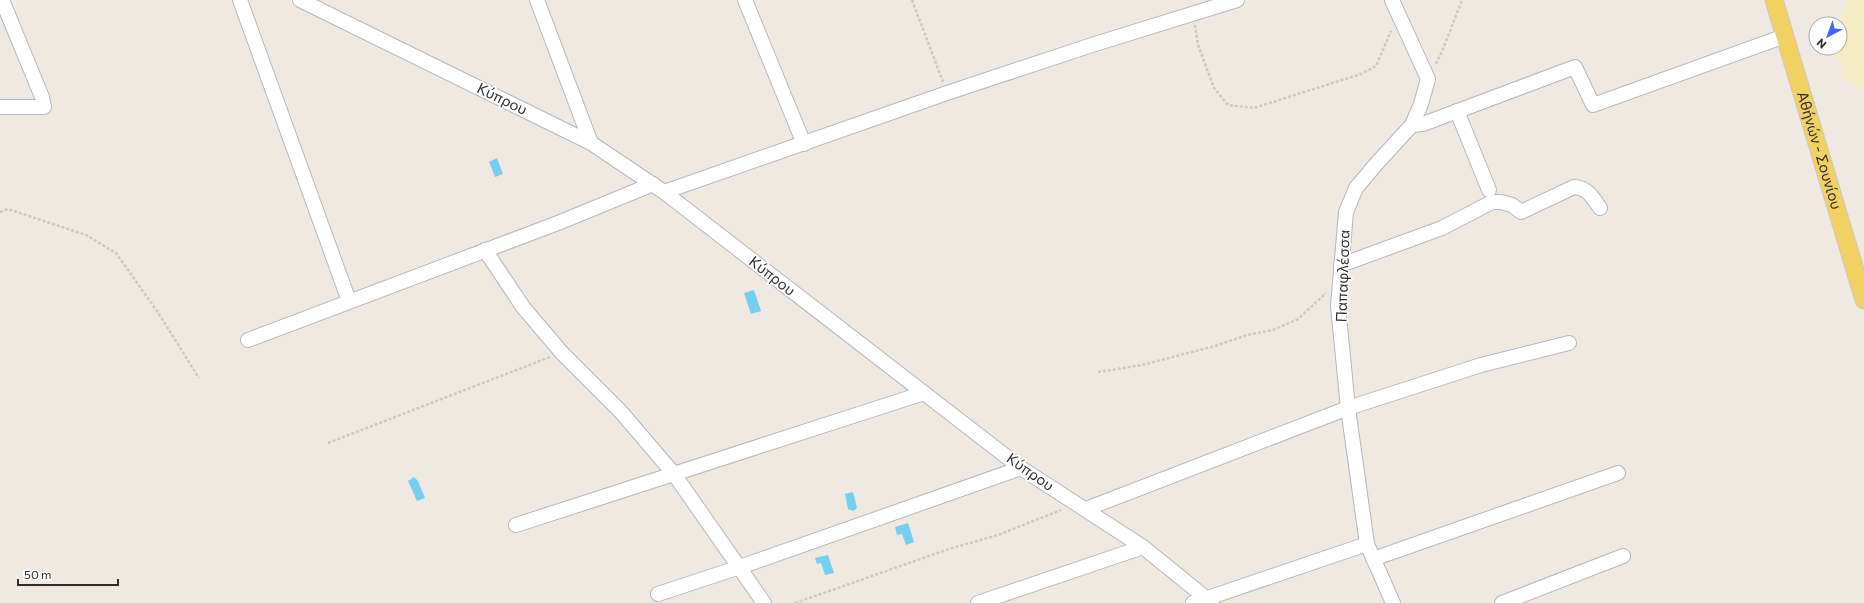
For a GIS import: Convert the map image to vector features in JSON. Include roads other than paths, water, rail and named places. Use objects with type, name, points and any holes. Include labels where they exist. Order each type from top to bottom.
[{"type":"main road","name":"Αθήνών - Σουνίου","points":[[1774,0],[1864,300]]},
{"type":"street","points":[[0,107],[44,107],[42,97],[2,0]]},
{"type":"street","points":[[240,0],[349,301]]},
{"type":"street","name":"Κύπρου","points":[[300,0],[591,143],[658,188],[1021,468],[1143,547],[1210,601]]},
{"type":"street","points":[[537,0],[591,143]]},
{"type":"street","points":[[745,0],[804,144]]},
{"type":"street","points":[[248,340],[484,250],[658,188],[804,144],[947,93],[1095,44],[1237,0]]},
{"type":"street","name":"Παπαφλέσσα","points":[[1393,603],[1367,544],[1348,408],[1338,306],[1339,280],[1346,212],[1356,188],[1376,163],[1412,125],[1421,104],[1428,79],[1395,6]]},
{"type":"street","points":[[1412,125],[1423,124],[1575,67],[1593,105],[1785,36]]},
{"type":"street","points":[[1457,111],[1489,190]]},
{"type":"street","points":[[1341,265],[1442,228],[1492,202],[1501,202],[1512,205],[1521,212],[1574,187],[1580,187],[1587,191],[1600,208]]},
{"type":"street","points":[[484,250],[523,307],[562,353],[621,412],[674,474],[764,603]]},
{"type":"street","points":[[1081,506],[1348,408],[1481,365],[1569,343]]},
{"type":"street","points":[[516,525],[924,393]]},
{"type":"street","points":[[658,594],[740,567],[1021,468]]},
{"type":"street","points":[[1373,559],[1618,473]]},
{"type":"street","points":[[1193,603],[1210,601],[1367,544]]},
{"type":"street","points":[[978,603],[1143,547]]},
{"type":"street","points":[[1502,603],[1623,556]]},
{"type":"water","points":[[497,158],[503,174],[495,177],[489,162]]},
{"type":"water","points":[[754,290],[761,311],[751,314],[744,293]]},
{"type":"water","points":[[414,477],[418,481],[425,498],[417,501],[408,481]]},
{"type":"water","points":[[853,492],[857,508],[853,511],[848,509],[845,494]]},
{"type":"water","points":[[908,523],[914,542],[906,545],[902,534],[897,535],[895,527]]},
{"type":"water","points":[[828,555],[834,573],[825,575],[821,563],[817,564],[815,558]]}]
